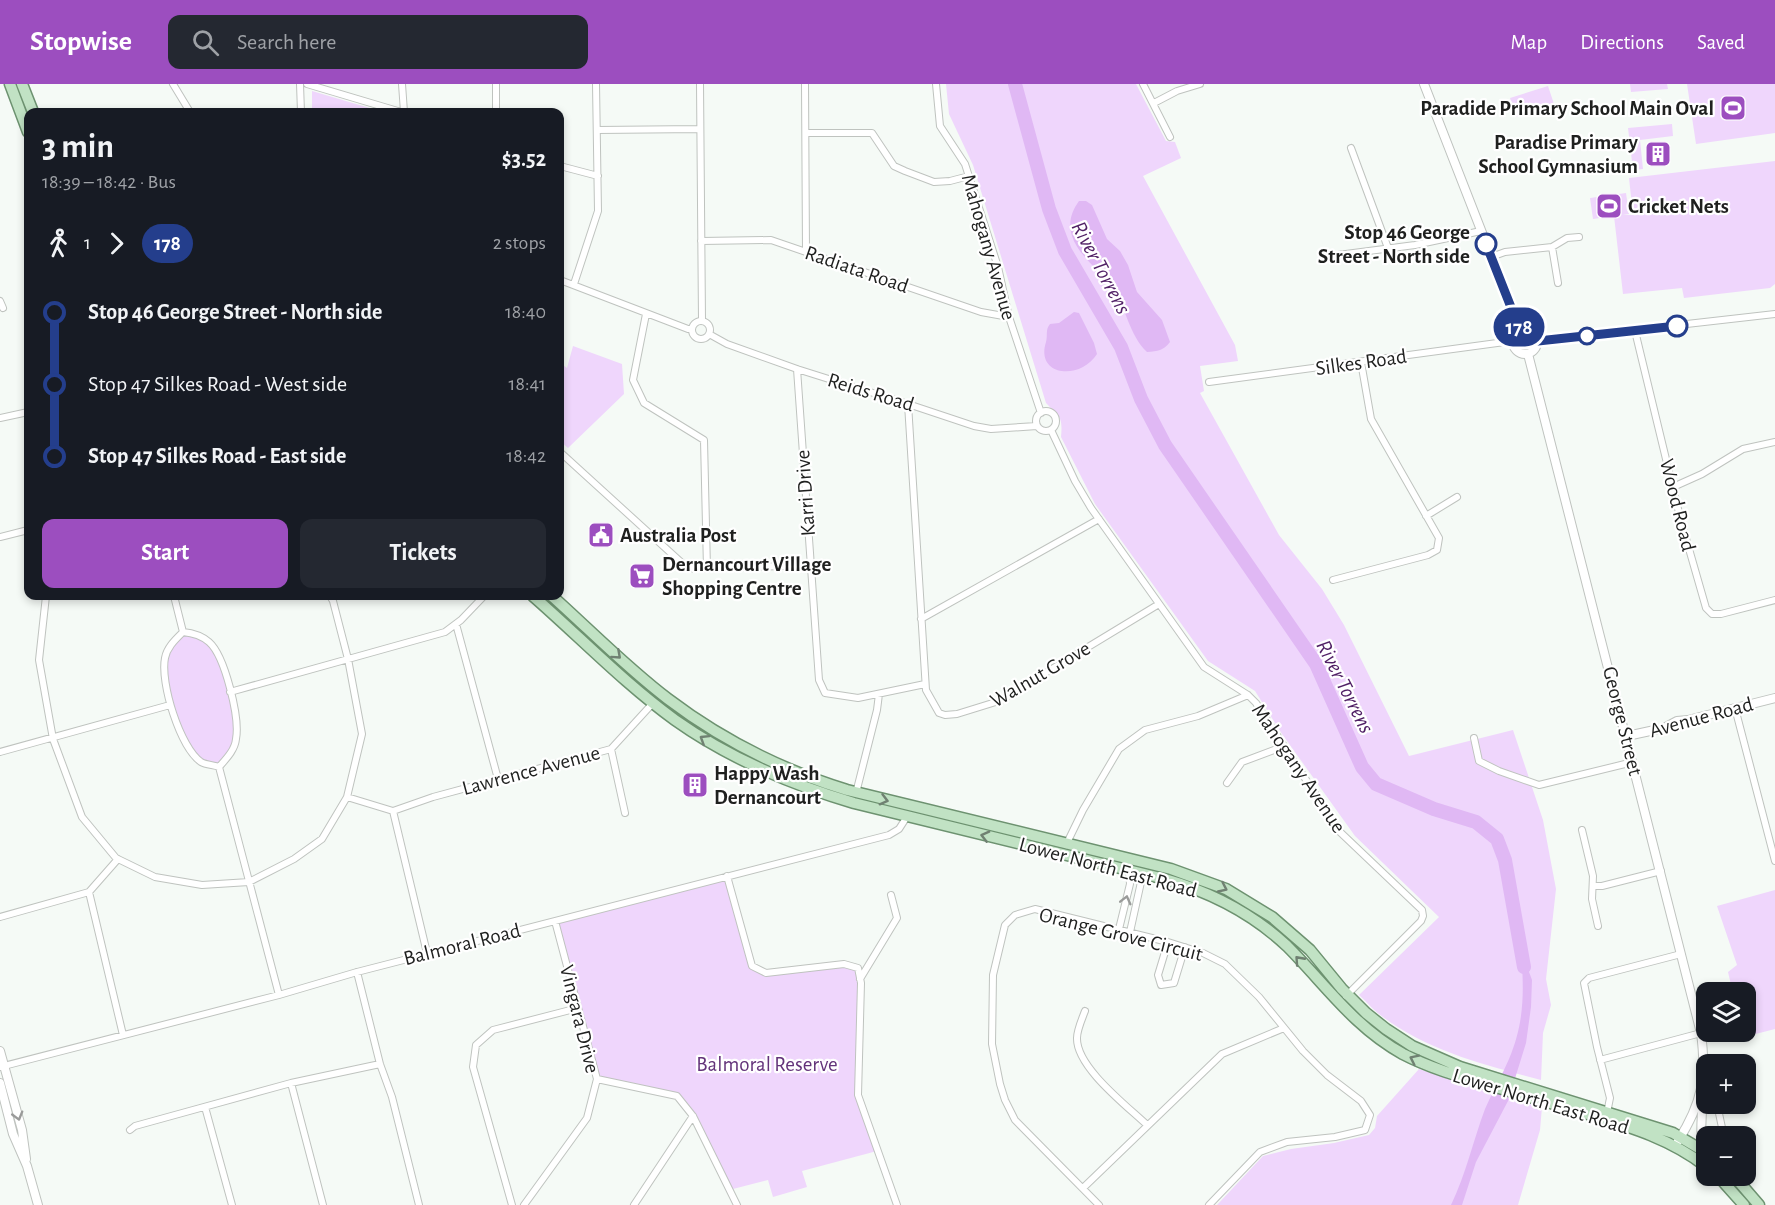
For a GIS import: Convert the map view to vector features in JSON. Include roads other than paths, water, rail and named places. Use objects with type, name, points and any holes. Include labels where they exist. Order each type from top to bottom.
[{"type":"main road","points":[[10,84],[24,116]]},
{"type":"main road","points":[[22,84],[31,108]]},
{"type":"main road","name":"Lower North East Road","points":[[537,600],[653,703],[699,736],[749,764],[804,787],[855,797],[1064,849],[1138,861],[1195,876],[1226,889],[1278,921],[1301,941],[1347,995],[1374,1020],[1399,1038],[1472,1075]]},
{"type":"main road","name":"Lower North East Road","points":[[556,600],[656,690],[711,729],[743,748],[783,767],[855,797]]},
{"type":"main road","name":"Lower North East Road","points":[[1064,849],[1129,871],[1203,892],[1230,904],[1286,945],[1338,1003],[1368,1030],[1396,1050],[1439,1071],[1472,1075],[1525,1090],[1606,1115],[1644,1131],[1696,1148]]},
{"type":"main road","name":"Lower North East Road","points":[[1678,1141],[1696,1157]]},
{"type":"main road","points":[[1727,1186],[1744,1205]]},
{"type":"main road","points":[[1743,1186],[1759,1205]]},
{"type":"street","points":[[173,84],[188,108]]},
{"type":"street","points":[[300,84],[301,108]]},
{"type":"street","points":[[307,84],[388,108]]},
{"type":"street","points":[[402,84],[402,108]]},
{"type":"street","points":[[496,84],[496,108]]},
{"type":"street","points":[[574,284],[598,211],[596,84]]},
{"type":"street","points":[[700,84],[702,321]]},
{"type":"street","points":[[805,84],[806,251]]},
{"type":"street","name":"Mahogany Avenue","points":[[936,84],[940,126],[965,164],[998,267],[1009,317],[1041,412]]},
{"type":"street","points":[[1143,84],[1170,137]]},
{"type":"street","points":[[1154,103],[1200,84]]},
{"type":"street","points":[[1424,84],[1520,330]]},
{"type":"street","points":[[597,130],[700,129]]},
{"type":"street","points":[[806,133],[872,133],[894,166],[905,171],[934,182],[969,176]]},
{"type":"street","points":[[1351,148],[1388,248]]},
{"type":"street","points":[[564,167],[598,176]]},
{"type":"street","points":[[1338,255],[1437,242],[1481,231]]},
{"type":"street","points":[[1491,256],[1505,252],[1552,247],[1567,238],[1580,237]]},
{"type":"street","name":"Radiata Road","points":[[701,241],[771,240],[981,312],[1009,317]]},
{"type":"street","points":[[1552,247],[1558,283]]},
{"type":"street","points":[[564,281],[646,314],[692,329]]},
{"type":"street","points":[[0,301],[3,308]]},
{"type":"street","points":[[646,314],[632,378],[644,403],[704,440],[707,569]]},
{"type":"street","points":[[1538,341],[1775,314]]},
{"type":"street","points":[[702,321],[709,326],[709,334],[705,339],[697,339],[692,329],[695,324],[702,321]]},
{"type":"street","points":[[1520,330],[1532,332],[1538,341]]},
{"type":"street","points":[[1520,330],[1512,341],[1516,350],[1528,354],[1535,349],[1538,341]]},
{"type":"street","name":"Wood Road","points":[[1635,331],[1673,487],[1706,608],[1712,614],[1721,614],[1775,600]]},
{"type":"street","name":"Reids Road","points":[[709,334],[727,345],[974,426],[992,429],[1037,426]]},
{"type":"street","name":"Silkes Road","points":[[1209,382],[1512,341]]},
{"type":"street","name":"George Street","points":[[1528,354],[1696,1014]]},
{"type":"street","points":[[1332,579],[1433,553],[1437,550],[1439,538],[1371,419],[1361,362]]},
{"type":"street","name":"Karri Drive","points":[[797,369],[819,680],[825,693],[858,698],[925,687]]},
{"type":"street","points":[[908,404],[925,687]]},
{"type":"street","points":[[1041,412],[1050,413],[1054,417],[1055,424],[1051,430],[1044,431],[1037,426],[1036,420],[1041,412]]},
{"type":"street","points":[[0,418],[24,413]]},
{"type":"street","name":"Mahogany Avenue","points":[[1051,430],[1075,481],[1099,519],[1204,667],[1248,695],[1256,703],[1282,747],[1340,832],[1422,910],[1421,921],[1338,1003]]},
{"type":"street","points":[[1673,487],[1702,474],[1743,449],[1775,442]]},
{"type":"street","points":[[564,456],[683,564],[694,569],[810,565]]},
{"type":"street","points":[[1426,516],[1457,497]]},
{"type":"street","points":[[921,619],[1099,519]]},
{"type":"street","points":[[0,537],[24,531]]},
{"type":"street","points":[[46,600],[39,660],[53,739],[82,817],[118,859],[155,877],[202,885],[249,882],[294,859],[322,839],[347,797],[362,734],[348,659],[332,600]]},
{"type":"street","points":[[175,600],[183,632]]},
{"type":"street","points":[[230,692],[446,632],[480,600]]},
{"type":"street","name":"Walnut Grove","points":[[925,687],[939,713],[945,715],[991,705],[1159,604]]},
{"type":"street","points":[[456,624],[498,779]]},
{"type":"street","points":[[183,632],[198,634],[210,644],[220,658],[230,692],[237,725],[236,741],[229,755],[219,767]]},
{"type":"street","points":[[183,632],[171,643],[165,657],[164,673],[170,705],[183,738],[192,752],[202,762],[219,767]]},
{"type":"street","points":[[855,797],[879,694]]},
{"type":"street","points":[[1064,849],[1083,810],[1119,749],[1145,730],[1198,716],[1248,695]]},
{"type":"street","name":"Avenue Road","points":[[1627,736],[1664,728],[1677,721],[1775,698]]},
{"type":"street","name":"Lawrence Avenue","points":[[393,811],[433,797],[611,749],[653,703]]},
{"type":"street","points":[[0,752],[170,705]]},
{"type":"street","points":[[1735,708],[1775,861]]},
{"type":"street","points":[[1474,738],[1479,761],[1499,771],[1539,785],[1633,762]]},
{"type":"street","points":[[1227,783],[1242,762],[1282,747]]},
{"type":"street","points":[[611,749],[625,813]]},
{"type":"street","points":[[219,767],[279,995]]},
{"type":"street","points":[[347,797],[393,811],[427,954]]},
{"type":"street","name":"Balmoral Road","points":[[2,1067],[279,995],[357,972],[889,835],[899,829],[910,812]]},
{"type":"street","points":[[1582,830],[1593,876],[1592,899],[1598,926]]},
{"type":"street","points":[[0,917],[89,892],[118,859]]},
{"type":"street","points":[[1130,932],[1144,874],[1138,861]]},
{"type":"street","points":[[1119,930],[1130,884],[1129,871]]},
{"type":"street","points":[[1594,886],[1660,871]]},
{"type":"street","points":[[727,876],[752,966],[766,973],[844,964],[858,968],[860,979],[858,1095],[897,1205]]},
{"type":"street","points":[[89,892],[123,1035]]},
{"type":"street","points":[[860,979],[897,918],[891,895]]},
{"type":"street","name":"Orange Grove Circuit","points":[[1099,1205],[1015,1120],[1005,1100],[992,1044],[993,975],[1005,925],[1016,915],[1035,909],[1168,942],[1203,953],[1225,964],[1259,997],[1327,1075],[1361,1101],[1370,1116],[1365,1130],[1335,1137],[1287,1142],[1260,1152],[1209,1205]]},
{"type":"street","name":"Vingara Drive","points":[[524,1205],[587,1118],[597,1079],[555,921]]},
{"type":"street","points":[[1168,942],[1158,975],[1161,985],[1174,984],[1185,947]]},
{"type":"street","points":[[1606,1115],[1611,1101],[1584,982],[1589,978],[1681,954]]},
{"type":"street","points":[[357,972],[419,1205]]},
{"type":"street","points":[[512,1205],[473,1067],[476,1046],[493,1030],[578,1008]]},
{"type":"street","points":[[1084,1011],[1076,1039],[1083,1060],[1095,1077],[1147,1125]]},
{"type":"street","points":[[1083,1188],[1222,1054],[1284,1028]]},
{"type":"street","points":[[1600,1060],[1696,1035]]},
{"type":"street","points":[[0,1051],[2,1067],[22,1130],[27,1166],[38,1205]]},
{"type":"street","points":[[130,1130],[135,1126],[291,1083],[380,1064]]},
{"type":"street","points":[[597,1079],[677,1096],[693,1116],[737,1205]]},
{"type":"street","points":[[0,1083],[13,1134],[27,1166]]},
{"type":"street","points":[[291,1083],[323,1205]]},
{"type":"street","points":[[205,1107],[232,1205]]},
{"type":"street","name":"George Street","points":[[1678,1141],[1696,1111]]},
{"type":"street","points":[[634,1205],[693,1116]]},
{"type":"water","points":[[1079,201],[1086,201],[1092,205],[1107,239],[1120,251],[1128,265],[1137,292],[1162,320],[1170,342],[1163,349],[1147,352],[1141,345],[1112,287],[1084,257],[1075,243],[1070,222]]},
{"type":"water","points":[[1074,312],[1079,313],[1097,354],[1089,363],[1080,368],[1061,371],[1053,368],[1047,362],[1044,353],[1047,330],[1050,324],[1059,323]]},
{"type":"water","points":[[1521,950],[1532,980],[1526,1043],[1508,1101],[1476,1162],[1462,1205],[1451,1205],[1485,1109],[1509,1059],[1518,1032],[1523,992]]},
{"type":"waterway","name":"River Torrens","points":[[1015,84],[1049,209],[1065,251],[1121,347],[1141,399],[1165,445],[1316,664],[1362,767],[1376,784],[1434,809],[1476,822],[1497,839],[1505,860],[1524,967]]},
{"type":"place","name":"Paradide Primary School Main Oval","points":[[1733,108]]},
{"type":"place","name":"Paradise Primary School Gymnasium","points":[[1658,154]]},
{"type":"place","name":"Cricket Nets","points":[[1609,206]]},
{"type":"place","name":"Stop 46 George Street - North side","points":[[1486,244]]},
{"type":"place","name":"Australia Post","points":[[601,535]]},
{"type":"place","name":"Dernancourt Village Shopping Centre","points":[[642,576]]},
{"type":"place","name":"Happy Wash Dernancourt","points":[[695,785]]},
{"type":"park label","name":"Balmoral Reserve","points":[[767,1064]]}]
